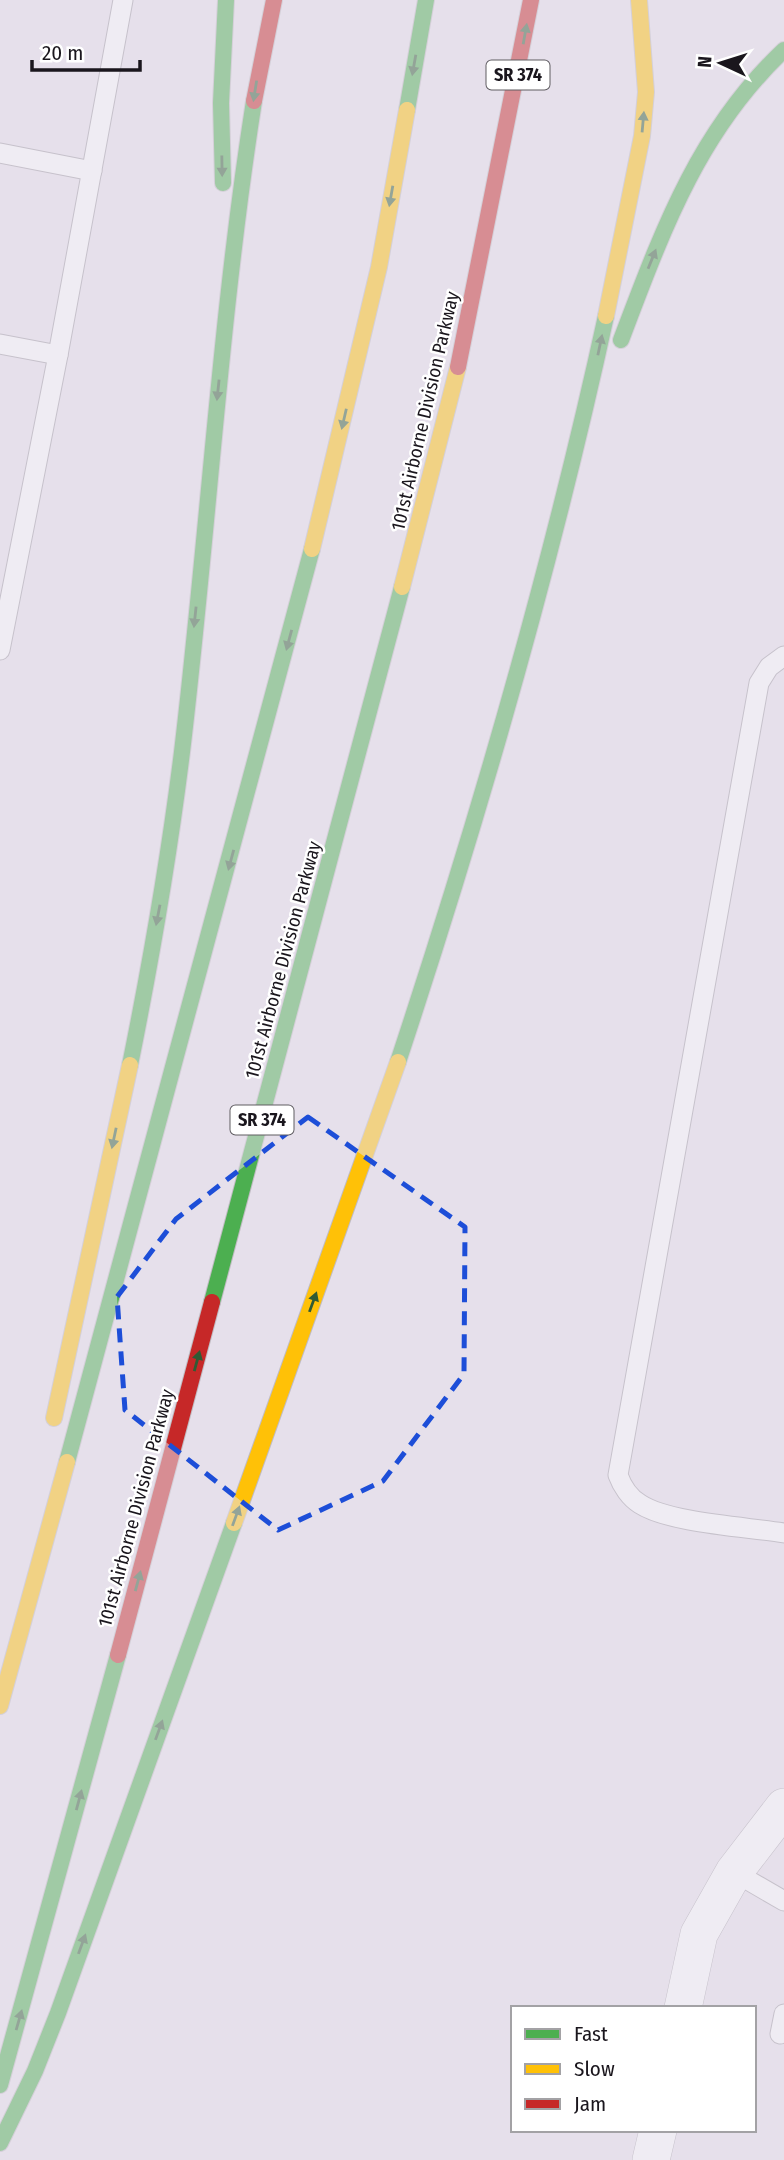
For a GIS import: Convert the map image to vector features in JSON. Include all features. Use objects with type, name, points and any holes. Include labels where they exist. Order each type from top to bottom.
[{"type":"highway","points":[[225,322],[221,103],[226,0]]},
{"type":"highway","points":[[50,1436],[126,1083],[163,891],[181,754],[225,322],[252,109],[274,0]]},
{"type":"highway","points":[[0,1706],[327,495],[379,267],[426,0]]},
{"type":"highway","name":"101st Airborne Division Parkway","points":[[0,2085],[64,1859],[381,674],[468,327],[531,0]]},
{"type":"highway","points":[[0,2143],[35,2071],[58,2013],[387,1096],[442,929],[575,460],[626,227],[642,136],[646,92],[639,0]]},
{"type":"highway","points":[[575,460],[683,186],[736,100],[784,50]]},
{"type":"highway","points":[[0,1666],[23,1558]]},
{"type":"street","points":[[683,2006],[699,1934],[734,1872],[784,1807]]},
{"type":"street","points":[[651,2160],[657,2132]]},
{"type":"lane","points":[[0,650],[58,355],[122,0]]},
{"type":"lane","points":[[0,153],[92,171]]},
{"type":"lane","points":[[0,344],[58,355]]},
{"type":"lane","points":[[784,656],[769,667],[759,683],[618,1475],[621,1485],[638,1503],[658,1513],[784,1532]]},
{"type":"lane","points":[[734,1872],[784,1901]]},
{"type":"lane","points":[[780,2034],[784,2014]]},
{"type":"highlighted area","points":[[308,1117],[465,1227],[464,1374],[383,1481],[278,1530],[125,1410],[117,1297],[176,1219]]},
{"type":"traffic: fast","points":[[223,183],[221,103],[226,0]]},
{"type":"traffic: fast","points":[[407,110],[426,0]]},
{"type":"traffic: fast","points":[[621,340],[668,222],[705,149],[754,81],[784,50]]},
{"type":"traffic: fast","points":[[130,1065],[159,909],[182,752],[232,263],[254,101]]},
{"type":"traffic: fast","points":[[398,1062],[457,878],[512,692],[562,504],[606,316]]},
{"type":"traffic: fast","points":[[67,1462],[312,549]]},
{"type":"traffic: fast","points":[[212,1302],[402,587]]},
{"type":"traffic: fast","points":[[0,2143],[35,2071],[58,2013],[234,1523]]},
{"type":"traffic: fast","points":[[0,2085],[118,1655]]},
{"type":"traffic: slow","points":[[606,316],[642,136],[646,92],[639,0]]},
{"type":"traffic: slow","points":[[312,549],[379,267],[407,110]]},
{"type":"traffic: slow","points":[[402,587],[458,367]]},
{"type":"traffic: slow","points":[[234,1523],[398,1062]]},
{"type":"traffic: slow","points":[[54,1418],[130,1065]]},
{"type":"traffic: slow","points":[[0,1706],[67,1462]]},
{"type":"traffic: jam","points":[[254,101],[274,0]]},
{"type":"traffic: jam","points":[[458,367],[531,0]]},
{"type":"traffic: jam","points":[[118,1655],[212,1302]]}]
